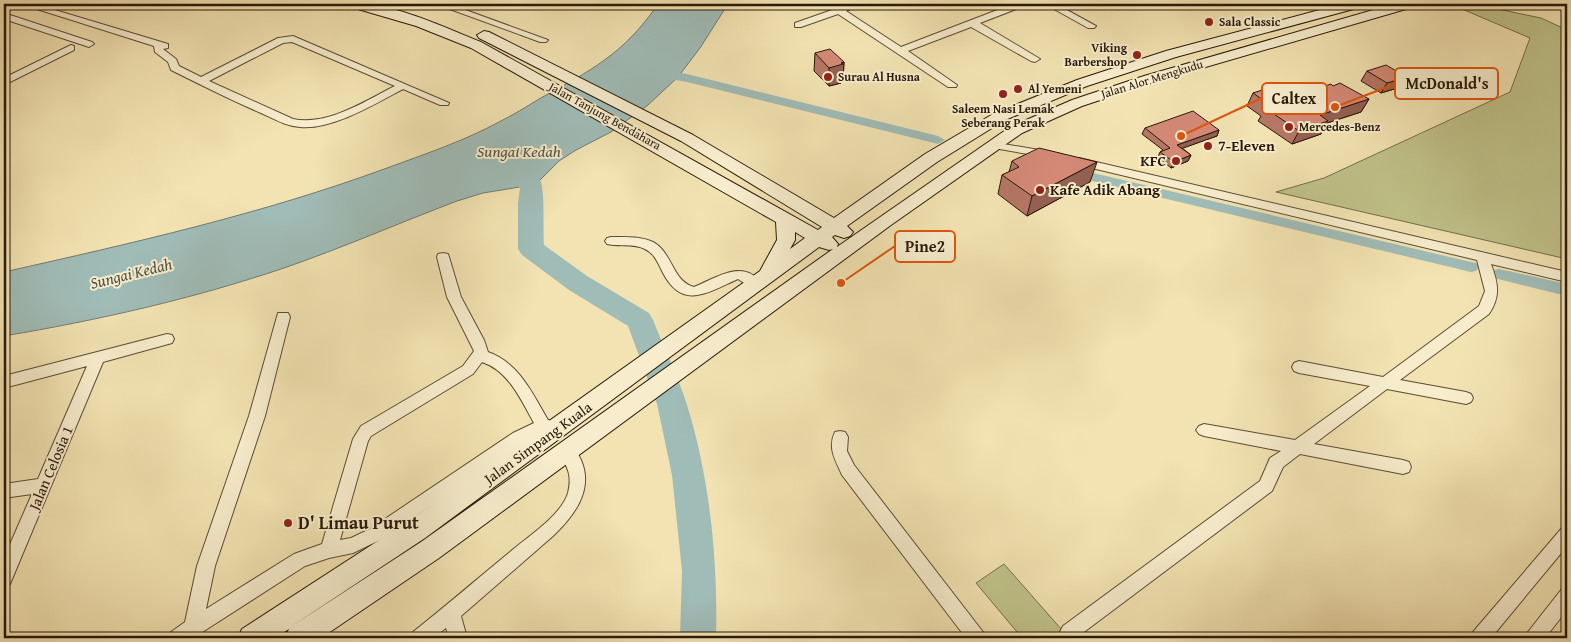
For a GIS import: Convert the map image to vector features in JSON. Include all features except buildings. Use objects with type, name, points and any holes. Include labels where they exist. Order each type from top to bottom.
[{"type":"main road","name":"Jalan Tanjung Bendahara","points":[[356,4],[446,32],[524,71],[844,253]]},
{"type":"main road","name":"Jalan Tanjung Bendahara","points":[[410,4],[456,22],[519,52],[687,138],[859,240]]},
{"type":"main road","name":"Jalan Alor Mengkudu","points":[[844,253],[859,240],[992,145],[1029,123],[1076,103],[1148,79],[1408,4]]},
{"type":"main road","name":"Jalan Alor Mengkudu","points":[[819,239],[931,158],[999,117],[1082,83],[1171,54],[1352,5]]},
{"type":"main road","points":[[1352,5],[1348,10],[1352,13],[1370,14]]},
{"type":"main road","points":[[801,207],[835,212],[857,210]]},
{"type":"main road","points":[[760,281],[786,240],[785,219]]},
{"type":"main road","name":"Jalan Simpang Kuala","points":[[298,638],[423,540],[551,426],[629,377],[819,239]]},
{"type":"main road","name":"Jalan Simpang Kuala","points":[[251,638],[423,540],[566,450],[844,253]]},
{"type":"street","points":[[26,4],[162,45],[158,50],[172,61],[175,68],[290,122],[301,124],[315,123],[352,112],[402,86]]},
{"type":"street","points":[[49,11],[65,4]]},
{"type":"street","points":[[441,4],[542,40]]},
{"type":"street","points":[[829,4],[952,85]]},
{"type":"street","points":[[798,25],[858,4]]},
{"type":"street","points":[[900,51],[1021,4]]},
{"type":"street","points":[[1050,4],[1091,26]]},
{"type":"street","points":[[1311,4],[1329,11]]},
{"type":"street","points":[[4,16],[88,44]]},
{"type":"street","points":[[972,23],[1035,59]]},
{"type":"street","points":[[202,80],[288,39],[293,39],[444,103]]},
{"type":"street","points":[[4,82],[71,48]]},
{"type":"street","points":[[992,145],[1054,156],[1567,277]]},
{"type":"street","points":[[611,241],[644,243],[650,246],[661,257],[673,279],[688,291],[696,292],[737,274],[760,281]]},
{"type":"street","points":[[329,550],[361,439],[366,431],[468,370],[481,352],[478,340],[459,310],[450,287],[443,257]]},
{"type":"street","points":[[1068,632],[1266,486],[1276,463],[1296,447],[1388,383],[1484,310],[1490,303],[1493,294],[1483,258]]},
{"type":"street","points":[[193,628],[206,566],[257,416],[284,317]]},
{"type":"street","points":[[4,382],[167,338]]},
{"type":"street","points":[[177,638],[300,560],[329,550],[353,545],[376,534],[518,438],[551,426],[510,372],[496,360],[479,355]]},
{"type":"street","name":"Jalan Celosia 1","points":[[4,578],[98,358]]},
{"type":"street","points":[[1299,367],[1466,398]]},
{"type":"street","points":[[1204,430],[1404,467]]},
{"type":"street","points":[[840,437],[839,451],[848,470],[976,638]]},
{"type":"street","points":[[419,638],[560,520],[573,499],[577,482],[576,464],[573,456],[566,450]]},
{"type":"street","points":[[4,491],[45,485]]},
{"type":"street","points":[[1479,638],[1567,534]]},
{"type":"street","points":[[1534,638],[1567,596]]},
{"type":"street","points":[[451,613],[458,638]]},
{"type":"green space","points":[[1478,5],[1541,18],[1567,30],[1567,259],[1276,192],[1324,178],[1510,92],[1530,38],[1462,9]]},
{"type":"green space","points":[[1004,564],[1069,638],[1022,638],[976,583]]},
{"type":"water","name":"Sungai Kedah","points":[[658,4],[728,4],[700,48],[678,77],[648,105],[611,132],[559,161],[540,180],[532,185],[483,193],[457,201],[284,268],[215,289],[110,316],[4,336],[4,272],[149,238],[293,200],[416,158],[458,141],[509,117],[605,60],[632,36]]},
{"type":"waterway","points":[[658,73],[687,78],[938,140]]},
{"type":"waterway","points":[[500,164],[532,185],[530,203],[531,249],[578,283],[639,320],[672,404],[688,475],[699,571],[698,638]]},
{"type":"waterway","points":[[1072,172],[1471,267]]},
{"type":"waterway","points":[[1499,274],[1567,290]]},
{"type":"place","name":"Sala Classic","points":[[1209,22]]},
{"type":"place","name":"Viking Barbershop","points":[[1137,55]]},
{"type":"place","name":"Surau Al Husna","points":[[828,77]]},
{"type":"place","name":"Al Yemeni","points":[[1018,89]]},
{"type":"place","name":"Saleem Nasi Lemak Seberang Perak","points":[[1003,94]]},
{"type":"place","name":"McDonald's","points":[[1335,107]]},
{"type":"place","name":"Mercedes-Benz","points":[[1289,127]]},
{"type":"place","name":"Caltex","points":[[1181,136]]},
{"type":"place","name":"7-Eleven","points":[[1208,146]]},
{"type":"place","name":"KFC","points":[[1176,161]]},
{"type":"place","name":"Kafe Adik Abang","points":[[1040,190]]},
{"type":"place","name":"Pine2","points":[[841,283]]},
{"type":"place","name":"D' Limau Purut","points":[[288,523]]}]
